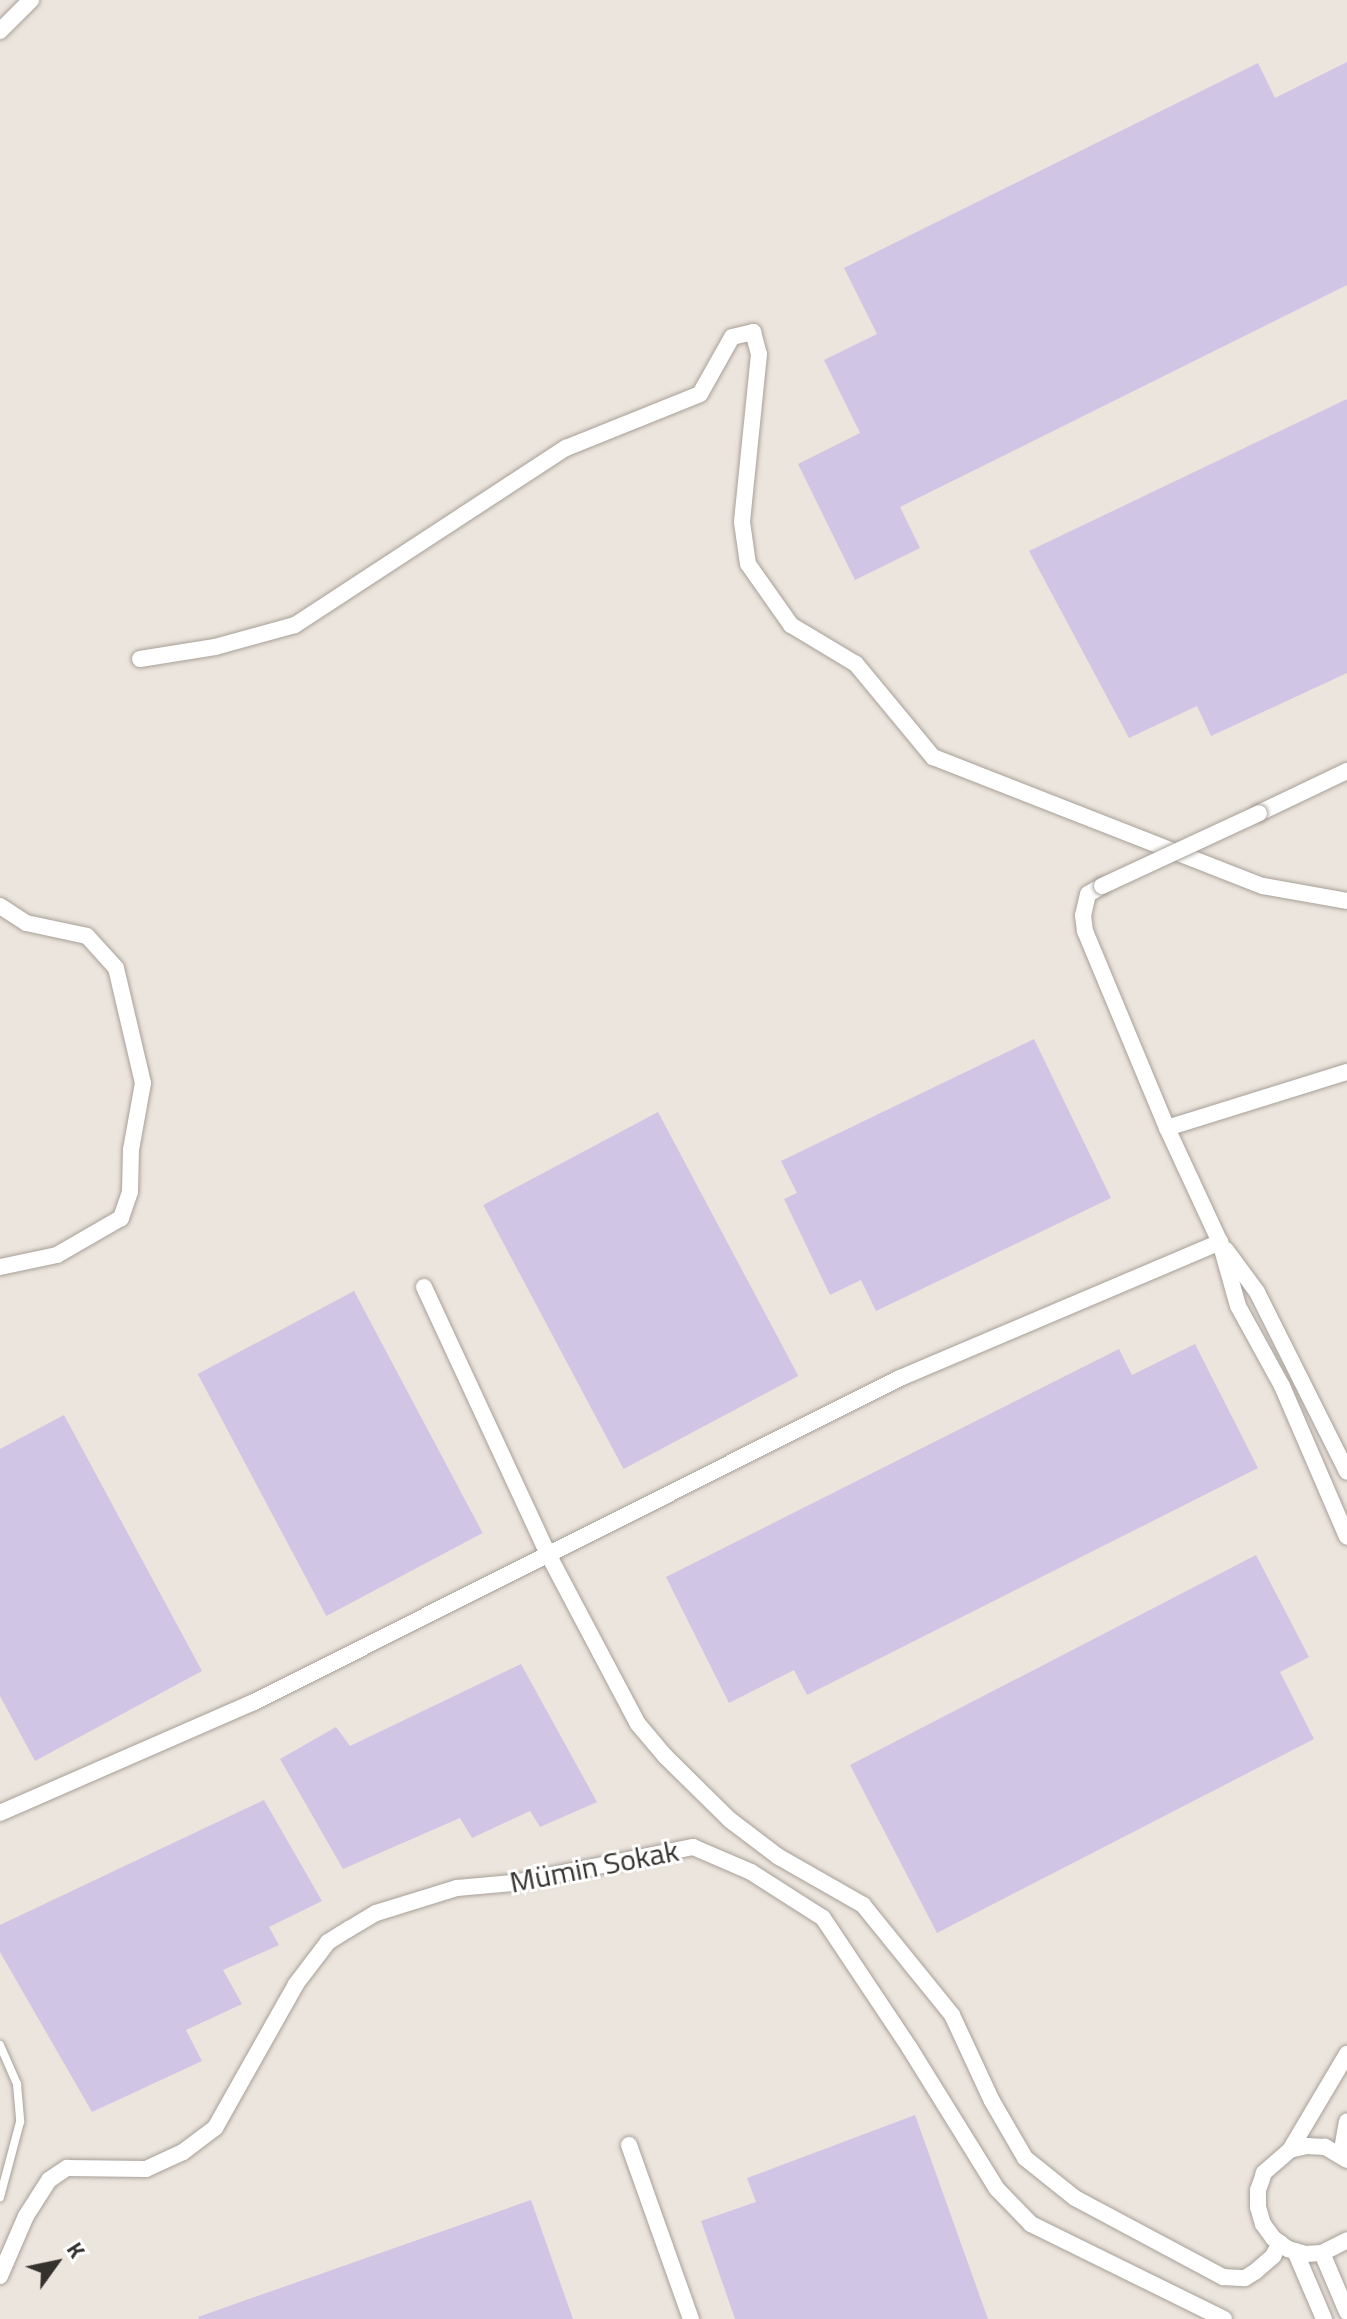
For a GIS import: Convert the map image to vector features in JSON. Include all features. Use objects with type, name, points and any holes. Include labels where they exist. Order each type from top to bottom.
[{"type":"street","points":[[0,31],[31,0]]},
{"type":"street","points":[[140,659],[215,647],[295,625],[566,448],[700,394],[732,337],[753,332],[759,354],[742,522],[748,564],[791,625],[856,664],[933,757],[1263,886],[1347,901]]},
{"type":"street","points":[[1347,771],[1102,886],[1088,894],[1083,915],[1085,931],[1167,1128],[1220,1242],[1238,1306],[1282,1386],[1343,1521],[1347,1537]]},
{"type":"street","points":[[0,906],[26,923],[87,936],[116,968],[143,1083],[131,1150],[130,1192],[121,1218],[57,1255],[0,1267]]},
{"type":"street","points":[[1167,1128],[1347,1072]]},
{"type":"street","points":[[1220,1242],[1257,1292],[1347,1472]]},
{"type":"street","points":[[0,1813],[252,1703],[900,1378],[1220,1242]]},
{"type":"street","points":[[424,1287],[549,1556],[638,1724],[686,1780],[730,1820],[779,1857],[863,1905],[894,1939],[952,2015],[992,2101],[1025,2158],[1075,2198],[1223,2277],[1245,2278],[1288,2247],[1322,2253],[1347,2240]]},
{"type":"street","name":"Mümin Sokak","points":[[0,2276],[26,2216],[49,2180],[67,2168],[146,2169],[183,2152],[215,2128],[296,1984],[328,1942],[376,1913],[457,1888],[513,1883],[693,1847],[751,1872],[823,1918],[909,2047],[997,2189],[1031,2224],[1224,2319]]},
{"type":"street","points":[[1324,2319],[1288,2247],[1263,2224],[1258,2207],[1258,2190],[1264,2173],[1290,2150],[1347,2054]]},
{"type":"street","points":[[1290,2150],[1307,2146],[1325,2147],[1344,2157],[1347,2122]]},
{"type":"street","points":[[629,2145],[691,2319]]},
{"type":"street","points":[[1322,2253],[1347,2312]]},
{"type":"lane","points":[[0,2045],[17,2084],[20,2122],[0,2197]]},
{"type":"building","points":[[1347,62],[1347,285],[900,507],[920,548],[855,580],[798,464],[860,433],[824,360],[877,334],[844,268],[1258,63],[1275,98]]},
{"type":"building","points":[[1347,399],[1347,673],[1211,736],[1197,706],[1129,738],[1029,551]]},
{"type":"building","points":[[1034,1039],[1111,1198],[876,1311],[861,1280],[830,1295],[784,1199],[797,1193],[781,1161]]},
{"type":"building","points":[[658,1112],[798,1376],[624,1469],[483,1205]]},
{"type":"building","points":[[354,1291],[483,1533],[326,1616],[198,1374]]},
{"type":"building","points":[[1195,1344],[1258,1468],[807,1695],[794,1670],[729,1703],[666,1577],[1119,1349],[1132,1375]]},
{"type":"building","points":[[64,1415],[202,1671],[35,1761],[0,1696],[0,1449]]},
{"type":"building","points":[[1256,1555],[1309,1657],[1280,1672],[1314,1739],[937,1933],[850,1765]]},
{"type":"building","points":[[521,1664],[597,1802],[540,1827],[530,1811],[472,1838],[460,1818],[343,1869],[280,1759],[336,1727],[350,1746]]},
{"type":"building","points":[[264,1800],[322,1901],[269,1927],[279,1945],[223,1970],[242,2004],[186,2030],[202,2061],[92,2112],[0,1952],[0,1925]]},
{"type":"building","points":[[915,2115],[988,2319],[735,2319],[701,2221],[756,2202],[747,2178]]},
{"type":"building","points":[[531,2200],[573,2319],[198,2317]]}]
